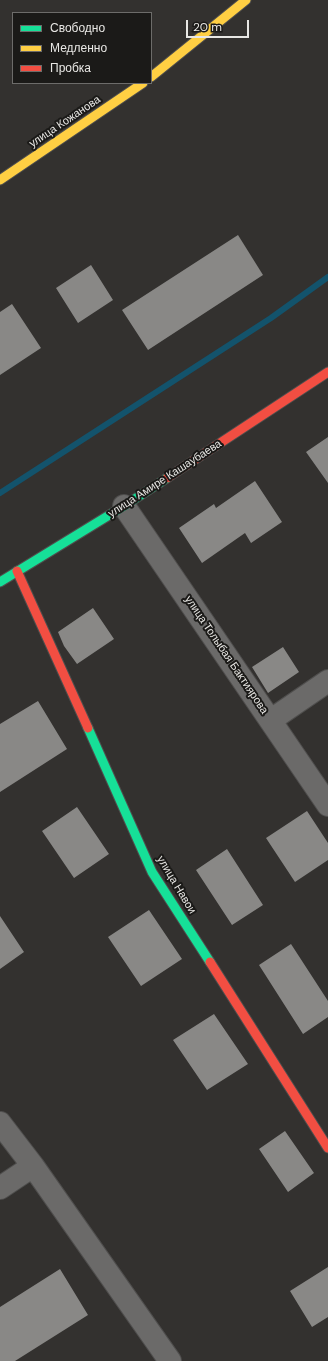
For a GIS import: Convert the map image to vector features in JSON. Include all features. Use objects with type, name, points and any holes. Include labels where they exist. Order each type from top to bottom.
[{"type":"street","points":[[152,76],[246,0]]},
{"type":"street","name":"улица Кожанова","points":[[0,180],[142,84]]},
{"type":"street","name":"улица Амире Кашаубаева","points":[[0,582],[124,506],[328,372]]},
{"type":"street","name":"улица Толыбая Бактиярова","points":[[124,506],[328,805]]},
{"type":"street","name":"улица Навои","points":[[17,571],[152,872],[328,1148]]},
{"type":"street","points":[[271,720],[328,681]]},
{"type":"street","points":[[0,1123],[33,1166],[170,1361]]},
{"type":"street","points":[[0,1188],[33,1166]]},
{"type":"building","points":[[238,235],[263,275],[148,350],[122,310]]},
{"type":"building","points":[[91,265],[113,300],[78,323],[56,288]]},
{"type":"building","points":[[12,304],[41,348],[0,375],[0,312]]},
{"type":"building","points":[[328,437],[328,483],[306,452]]},
{"type":"building","points":[[255,481],[282,522],[251,543],[245,533],[202,563],[179,528],[214,504],[216,508]]},
{"type":"building","points":[[93,608],[114,639],[77,664],[64,646],[58,632]]},
{"type":"building","points":[[283,647],[299,672],[268,693],[252,667]]},
{"type":"building","points":[[38,701],[67,749],[0,792],[0,724]]},
{"type":"building","points":[[77,807],[109,854],[74,878],[42,831]]},
{"type":"building","points":[[307,811],[328,843],[328,860],[295,882],[266,838]]},
{"type":"building","points":[[227,849],[263,905],[232,925],[196,870]]},
{"type":"building","points":[[149,910],[182,959],[141,986],[108,937]]},
{"type":"building","points":[[0,916],[24,952],[0,969]]},
{"type":"building","points":[[291,944],[328,1001],[328,1017],[303,1034],[259,965]]},
{"type":"building","points":[[214,1014],[248,1064],[207,1090],[173,1040]]},
{"type":"building","points":[[285,1131],[314,1173],[288,1192],[259,1149]]},
{"type":"building","points":[[328,1267],[328,1317],[312,1327],[290,1291]]},
{"type":"building","points":[[60,1269],[88,1315],[15,1361],[0,1361],[0,1307]]},
{"type":"waterway","points":[[0,493],[271,318],[328,277]]},
{"type":"traffic: fast","points":[[0,582],[167,478]]},
{"type":"traffic: fast","points":[[88,728],[152,872],[210,962]]},
{"type":"traffic: slow","points":[[152,76],[246,0]]},
{"type":"traffic: slow","points":[[0,180],[142,84]]},
{"type":"traffic: jam","points":[[167,478],[328,372]]},
{"type":"traffic: jam","points":[[17,571],[88,728]]},
{"type":"traffic: jam","points":[[210,962],[328,1148]]}]
